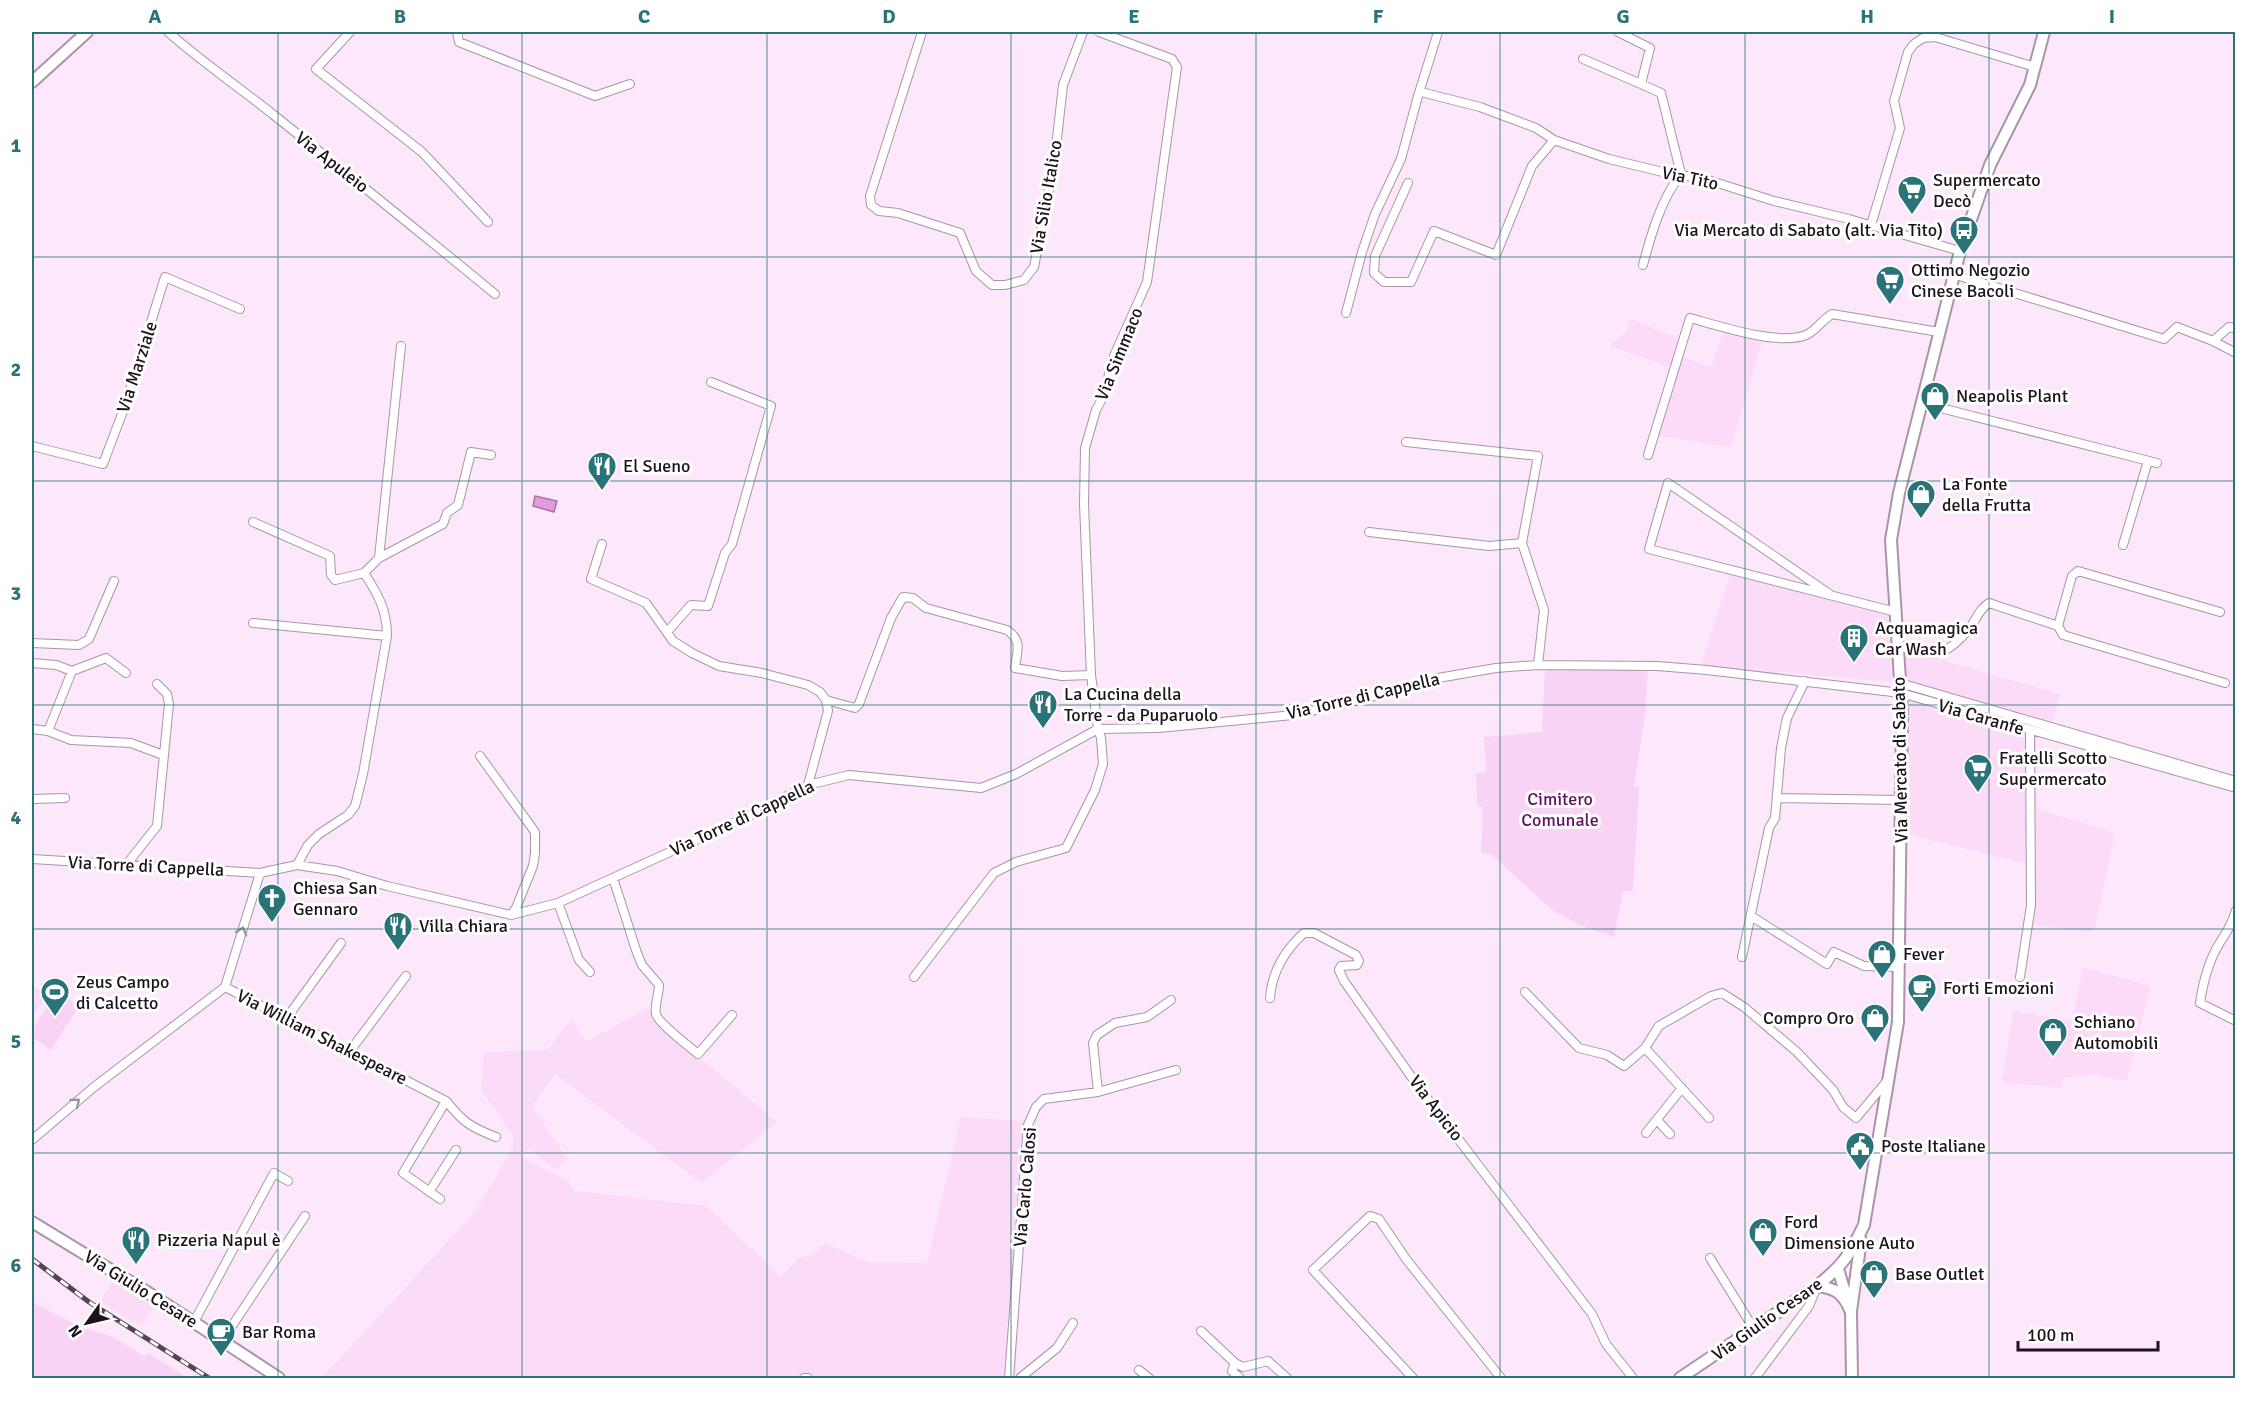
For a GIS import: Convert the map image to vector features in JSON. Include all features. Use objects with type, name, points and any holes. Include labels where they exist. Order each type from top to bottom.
[{"type":"street","points":[[32,82],[87,32]]},
{"type":"street","name":"Via Apuleio","points":[[168,32],[495,294]]},
{"type":"street","points":[[350,32],[316,69],[422,152],[488,222]]},
{"type":"street","points":[[458,32],[459,42],[596,96],[630,84]]},
{"type":"street","name":"Via Silio Italico","points":[[922,32],[870,196],[871,205],[879,211],[898,213],[960,233],[976,271],[992,285],[1005,285],[1024,280],[1034,267],[1054,165],[1063,85],[1083,32]]},
{"type":"street","name":"Via Simmaco","points":[[914,977],[994,873],[1016,862],[1066,848],[1095,790],[1103,764],[1091,675],[1084,504],[1085,448],[1096,410],[1103,397],[1114,356],[1148,282],[1177,67],[1172,59],[1116,34],[1099,32]]},
{"type":"street","points":[[1346,313],[1375,214],[1401,159],[1438,32]]},
{"type":"street","points":[[1618,32],[1650,48],[1641,84]]},
{"type":"street","name":"Via Mercato di Sabato","points":[[1849,1255],[1864,1225],[1898,1022],[1902,800],[1901,688],[1891,540],[1899,493],[1953,274],[1990,165],[2030,85],[2044,32]]},
{"type":"street","points":[[1871,225],[1900,128],[1894,101],[1908,52],[1914,44],[1923,38],[1935,37],[2035,67]]},
{"type":"street","points":[[1583,58],[1661,93],[1681,174],[1672,185],[1650,238],[1643,265]]},
{"type":"street","name":"Via Tito","points":[[1425,93],[1480,108],[1536,128],[1554,140],[1609,159],[1671,174],[1702,178],[1774,201],[1871,225],[1960,251]]},
{"type":"street","points":[[1408,183],[1375,256],[1374,273],[1384,282],[1411,282],[1434,231],[1496,255],[1532,166],[1554,140]]},
{"type":"street","points":[[1953,274],[2164,339],[2177,327],[2213,340],[2235,353]]},
{"type":"street","name":"Via Marziale","points":[[32,446],[103,464],[125,406],[165,277],[240,309]]},
{"type":"street","points":[[1648,455],[1690,318],[1762,337],[1803,337],[1832,315],[1939,332]]},
{"type":"street","points":[[2213,340],[2229,327],[2235,328]]},
{"type":"street","points":[[380,558],[401,346]]},
{"type":"street","points":[[667,632],[692,605],[708,606],[725,553],[732,544],[771,406],[711,382]]},
{"type":"street","points":[[1921,403],[2157,463]]},
{"type":"street","points":[[1406,442],[1538,456],[1522,543],[1544,610],[1538,664]]},
{"type":"street","points":[[253,522],[330,556],[331,575],[335,580],[364,573],[380,558],[443,524],[447,513],[458,505],[471,452],[491,455]]},
{"type":"street","points":[[2123,545],[2148,461]]},
{"type":"street","points":[[1830,596],[1668,483],[1649,549],[1830,596],[1896,612]]},
{"type":"street","points":[[1369,532],[1489,546],[1522,543]]},
{"type":"street","points":[[602,544],[591,579],[645,603],[673,641],[719,666],[762,673],[808,685],[820,692],[826,700],[828,711],[808,785]]},
{"type":"street","points":[[2058,626],[2072,576],[2078,571],[2220,612]]},
{"type":"street","points":[[297,865],[308,845],[319,834],[348,815],[355,806],[363,774],[387,636],[387,619],[379,596],[364,573]]},
{"type":"street","points":[[32,643],[79,645],[89,639],[114,581]]},
{"type":"street","points":[[826,700],[855,708],[859,704],[891,618],[903,597],[913,597],[926,608],[1007,630],[1015,636],[1018,643],[1015,668],[1062,676],[1091,675]]},
{"type":"street","points":[[1897,646],[1937,655],[1946,651],[1969,628],[1980,609],[1989,603],[2058,626],[2063,635],[2225,683]]},
{"type":"street","points":[[253,623],[387,636]]},
{"type":"street","points":[[32,663],[56,665],[72,671],[105,658],[126,672]]},
{"type":"street","name":"Via Torre di Cappella","points":[[32,859],[260,873],[297,865],[337,871],[387,886],[511,915],[558,903],[753,814],[808,785],[849,775],[981,788],[1016,774],[1098,729],[1159,728],[1293,715],[1368,699],[1438,678],[1496,668],[1538,664],[1657,666],[1901,688]]},
{"type":"street","points":[[48,731],[72,671]]},
{"type":"street","points":[[1742,957],[1769,828],[1775,819],[1781,748],[1787,718],[1805,681]]},
{"type":"street","points":[[126,865],[157,826],[169,704],[166,694],[157,684]]},
{"type":"street","points":[[1901,688],[2235,782]]},
{"type":"street","name":"Via Caranfe","points":[[1901,688],[2030,731],[2235,788]]},
{"type":"street","points":[[32,729],[48,731],[71,740],[131,743],[163,755]]},
{"type":"street","points":[[2020,977],[2031,905],[2030,731]]},
{"type":"street","points":[[480,756],[534,832],[533,866],[511,915]]},
{"type":"street","points":[[32,799],[65,798]]},
{"type":"street","points":[[1777,798],[1902,800]]},
{"type":"street","points":[[225,987],[260,873]]},
{"type":"street","points":[[613,878],[639,959],[649,975],[659,985],[655,1012],[657,1017],[698,1054],[732,1015]]},
{"type":"street","points":[[558,903],[579,960],[591,972]]},
{"type":"street","points":[[2235,910],[2228,932],[2218,945],[2203,981],[2200,1003],[2235,1021]]},
{"type":"street","points":[[1751,916],[1827,964],[1834,952],[1864,966],[1899,967]]},
{"type":"street","name":"Via Apicio","points":[[1270,998],[1271,986],[1281,959],[1292,943],[1304,933],[1310,931],[1356,955],[1359,960],[1357,965],[1341,966],[1339,970],[1344,981],[1420,1089],[1592,1314],[1606,1344],[1633,1378]]},
{"type":"street","points":[[286,1019],[341,943]]},
{"type":"street","points":[[350,1052],[406,976]]},
{"type":"street","name":"Via William Shakespeare","points":[[32,1140],[94,1087],[225,987],[446,1101],[461,1120],[477,1130],[496,1137]]},
{"type":"street","points":[[1525,992],[1579,1048],[1607,1055],[1624,1066],[1645,1048],[1659,1026],[1711,996],[1722,993],[1744,1007],[1797,1052],[1856,1118],[1888,1080]]},
{"type":"street","points":[[1098,1092],[1093,1043],[1097,1035],[1115,1023],[1147,1017],[1171,999]]},
{"type":"street","points":[[1645,1048],[1709,1118]]},
{"type":"street","name":"Via Carlo Calosi","points":[[1009,1378],[1028,1125],[1036,1107],[1044,1099],[1098,1092],[1176,1070]]},
{"type":"street","points":[[1646,1133],[1682,1088]]},
{"type":"street","points":[[440,1199],[403,1173],[446,1101]]},
{"type":"street","points":[[1657,1120],[1670,1134]]},
{"type":"street","points":[[429,1192],[456,1150]]},
{"type":"street","points":[[194,1322],[274,1173],[288,1181]]},
{"type":"street","points":[[222,1341],[305,1216]]},
{"type":"street","points":[[1413,1378],[1313,1270],[1370,1216],[1379,1219],[1406,1259],[1501,1378]]},
{"type":"street","name":"Via Giulio Cesare","points":[[32,1222],[194,1322],[279,1378]]},
{"type":"street","points":[[1852,1378],[1851,1311],[1864,1225]]},
{"type":"street","name":"Via Giulio Cesare","points":[[1680,1378],[1817,1286],[1838,1269],[1849,1255]]},
{"type":"street","points":[[1710,1258],[1754,1329]]},
{"type":"street","points":[[1851,1311],[1838,1269],[1846,1270],[1853,1287]]},
{"type":"street","points":[[1755,1378],[1809,1306],[1817,1286],[1832,1288],[1845,1296],[1851,1311]]},
{"type":"street","points":[[1020,1378],[1057,1348],[1073,1323]]},
{"type":"street","points":[[1201,1331],[1235,1363],[1243,1367],[1268,1361],[1287,1378]]},
{"type":"street","points":[[1235,1363],[1232,1371],[1240,1378]]},
{"type":"street","points":[[1138,1370],[1149,1378]]},
{"type":"shaded area","points":[[1630,319],[1683,340],[1676,355],[1711,367],[1723,334],[1762,342],[1731,447],[1654,435],[1674,368],[1609,346],[1626,332]]},
{"type":"shaded area","points":[[535,496],[557,501],[554,512],[533,506]]},
{"type":"shaded area","points":[[1730,575],[1888,615],[1892,682],[1701,665]]},
{"type":"shaded area","points":[[1903,649],[2060,694],[2050,734],[2036,739],[2037,809],[2115,833],[2094,932],[2028,924],[2031,865],[1906,834]]},
{"type":"shaded area","points":[[2083,967],[2150,986],[2127,1081],[2091,1074],[2064,1078],[2060,1088],[2002,1082],[2013,1011],[2072,1021]]},
{"type":"shaded area","points":[[32,988],[48,992],[32,1018]]},
{"type":"shaded area","points":[[648,1008],[680,1042],[777,1122],[701,1183],[555,1074],[532,1106],[567,1159],[556,1169],[541,1159],[531,1148],[520,1155],[567,1180],[575,1191],[706,1206],[781,1277],[798,1259],[814,1254],[825,1243],[868,1262],[927,1263],[961,1117],[1031,1122],[1015,1378],[322,1378],[476,1211],[513,1147],[514,1139],[481,1091],[484,1052],[548,1050],[571,1019],[586,1042]]},
{"type":"shaded area","points":[[114,1278],[156,1304],[142,1326],[100,1301]]},
{"type":"green space","name":"Cimitero Comunale","points":[[1545,669],[1648,670],[1645,715],[1634,787],[1639,787],[1633,891],[1623,891],[1614,937],[1582,926],[1552,910],[1491,854],[1481,852],[1483,807],[1477,806],[1476,773],[1485,773],[1484,737],[1542,732]]},
{"type":"green space","name":"Zeus Campo di Calcetto","points":[[57,991],[79,1006],[51,1050],[32,1037],[32,1031]]},
{"type":"green space","points":[[32,1302],[86,1330],[111,1336],[146,1357],[148,1353],[188,1378],[32,1378]]},
{"type":"railway","points":[[32,1259],[89,1302],[209,1378]]},
{"type":"place","name":"Supermercato Decò","points":[[1912,216]]},
{"type":"place","name":"Via Mercato di Sabato (alt. Via Tito)","points":[[1964,256]]},
{"type":"place","name":"Ottimo Negozio Cinese Bacoli","points":[[1890,306]]},
{"type":"place","name":"Neapolis Plant","points":[[1935,422]]},
{"type":"place","name":"El Sueno","points":[[602,492]]},
{"type":"place","name":"La Fonte della Frutta","points":[[1921,520]]},
{"type":"place","name":"Acquamagica Car Wash","points":[[1854,664]]},
{"type":"place","name":"La Cucina della Torre - da Puparuolo","points":[[1043,730]]},
{"type":"place","name":"Fratelli Scotto Supermercato","points":[[1978,794]]},
{"type":"place","name":"Chiesa San Gennaro","points":[[272,924]]},
{"type":"place","name":"Villa Chiara","points":[[398,952]]},
{"type":"place","name":"Fever","points":[[1882,980]]},
{"type":"place","name":"Forti Emozioni","points":[[1922,1014]]},
{"type":"place","name":"Zeus Campo di Calcetto","points":[[55,1018]]},
{"type":"place","name":"Compro Oro","points":[[1875,1044]]},
{"type":"place","name":"Schiano Automobili","points":[[2053,1058]]},
{"type":"place","name":"Poste Italiane","points":[[1860,1172]]},
{"type":"place","name":"Ford Dimensione Auto","points":[[1763,1258]]},
{"type":"place","name":"Pizzeria Napul è","points":[[136,1266]]},
{"type":"place","name":"Base Outlet","points":[[1874,1300]]},
{"type":"place","name":"Bar Roma","points":[[221,1358]]}]
